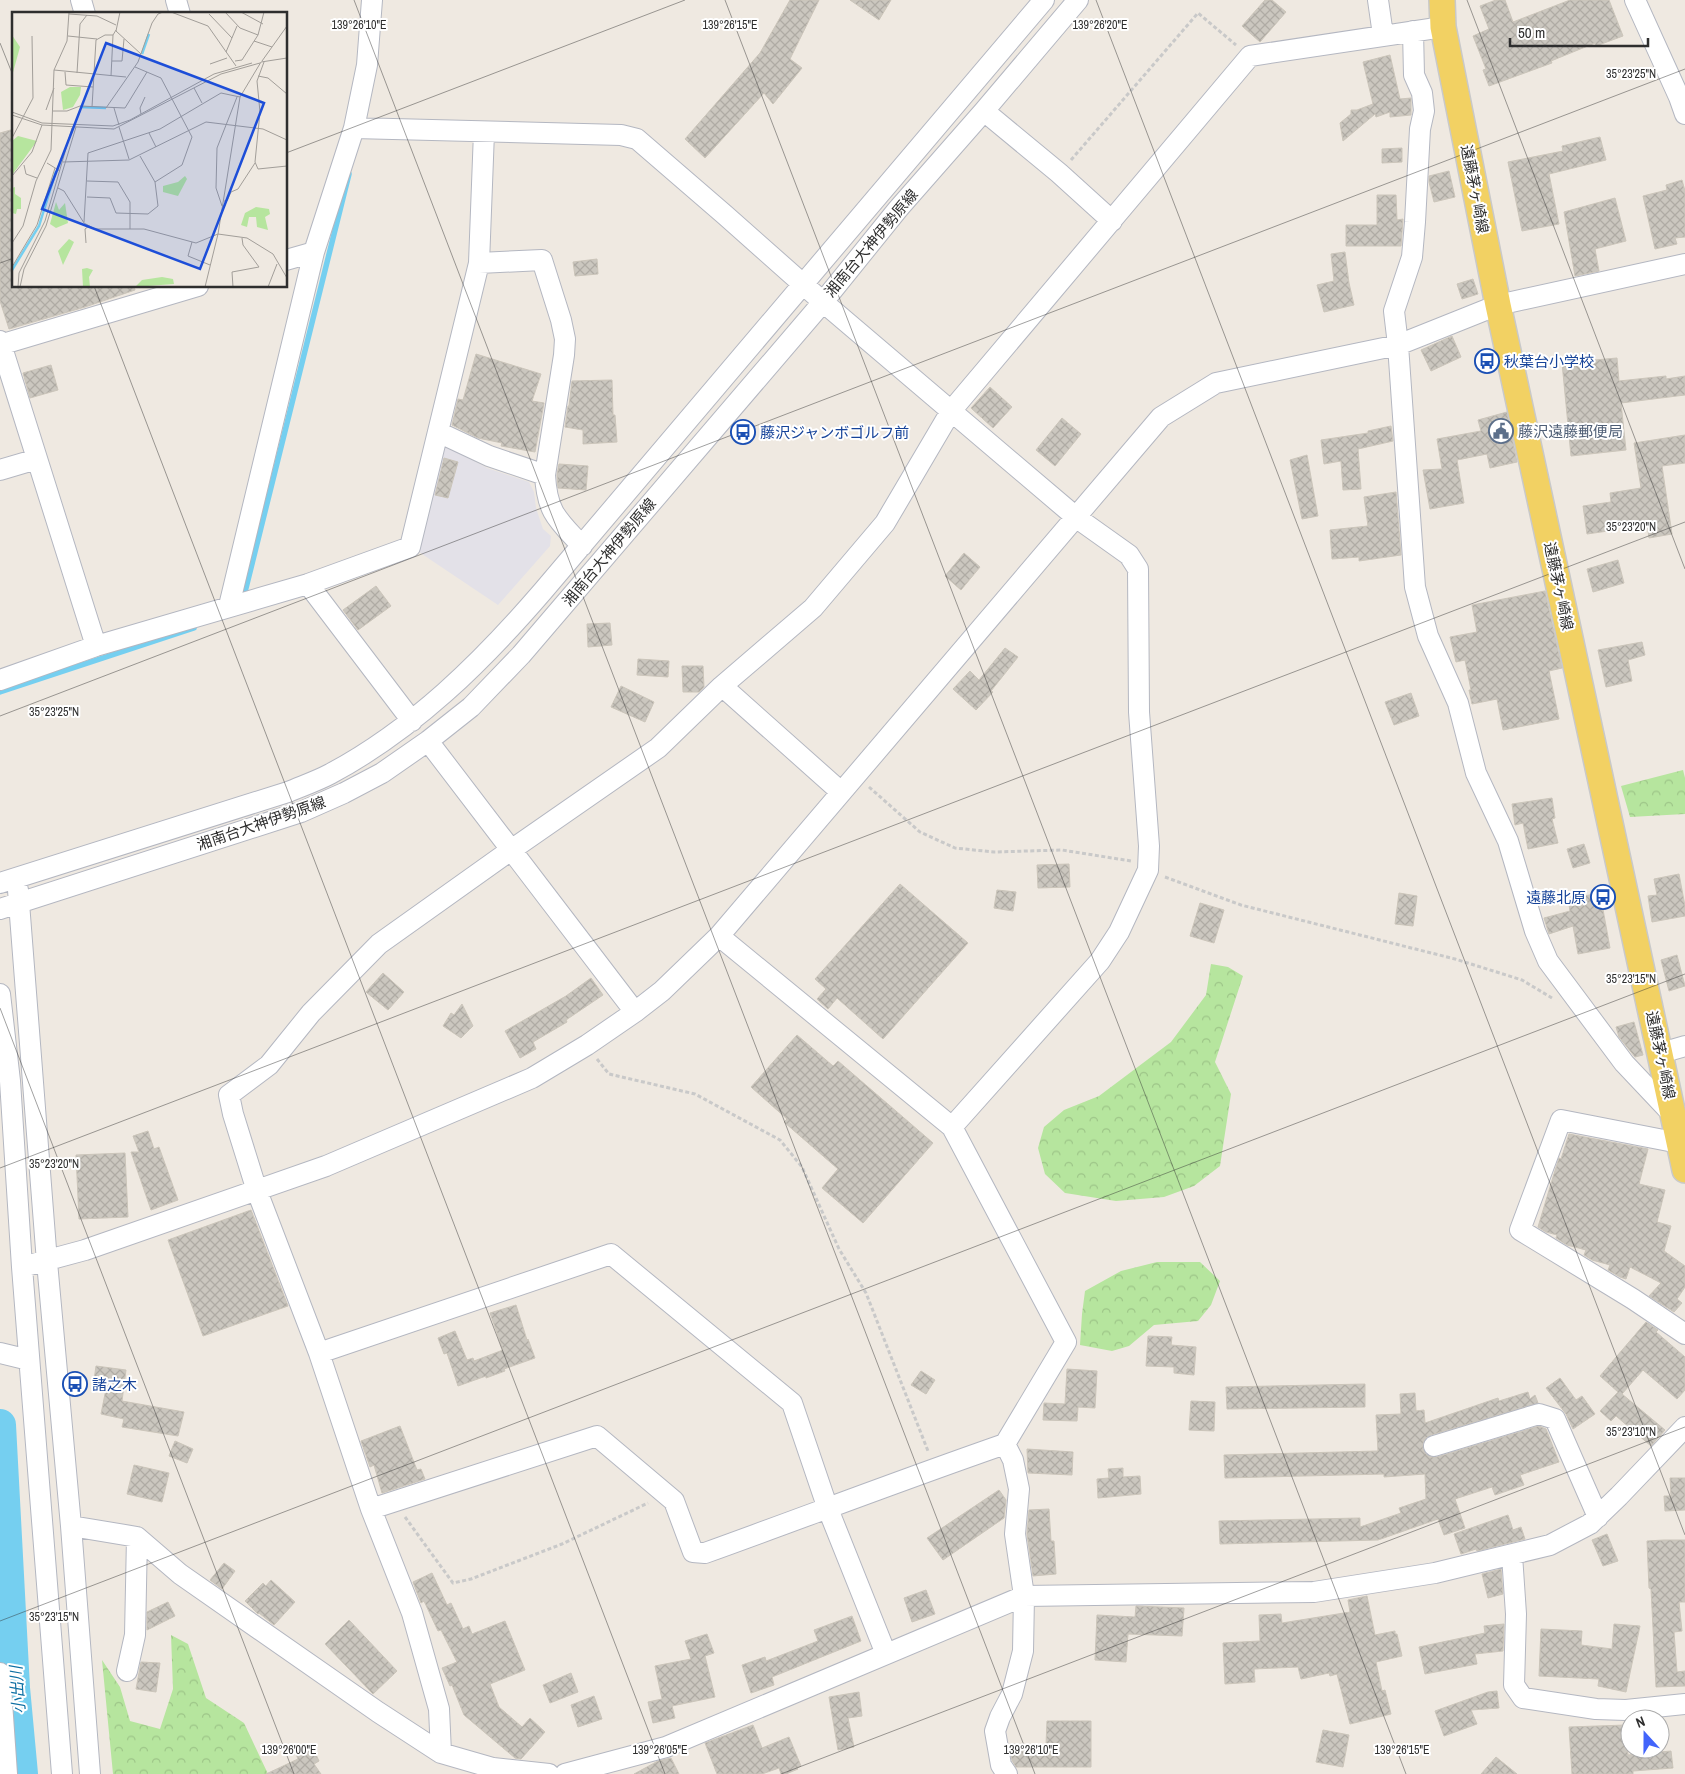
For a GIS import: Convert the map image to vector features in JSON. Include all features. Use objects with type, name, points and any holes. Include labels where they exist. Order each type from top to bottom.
[{"type":"main road","name":"遠藤茅ヶ崎線","points":[[1442,0],[1443,26],[1498,305],[1682,1147],[1685,1170]]},
{"type":"street","points":[[230,606],[314,252],[354,128],[366,65],[372,0]]},
{"type":"street","name":"湘南台大神伊勢原線","points":[[8,881],[288,792],[336,770],[367,752],[412,721],[454,685],[504,637],[1044,0]]},
{"type":"street","name":"湘南台大神伊勢原線","points":[[0,909],[301,812],[344,793],[382,773],[428,741],[471,706],[521,655],[822,302],[898,209],[1078,0]]},
{"type":"street","points":[[1378,0],[1383,36]]},
{"type":"street","points":[[1635,0],[1680,97],[1685,114]]},
{"type":"street","points":[[441,1753],[439,1709],[412,1613],[371,1509],[319,1352],[257,1191],[233,1114],[230,1095],[269,1065],[311,1013],[379,944],[658,748],[722,686],[813,608],[885,523],[951,411],[1250,56],[1443,26]]},
{"type":"street","points":[[1413,31],[1414,75],[1422,93],[1424,110],[1420,129],[1412,257],[1394,311],[1415,587],[1426,628],[1458,703],[1476,773],[1508,841],[1535,931],[1548,961],[1624,1063],[1674,1116]]},
{"type":"street","points":[[984,111],[1059,173],[1112,221]]},
{"type":"street","points":[[354,128],[621,134],[637,140],[725,215],[822,302],[1077,518],[1129,554],[1138,569],[1139,712],[1149,846],[1148,867],[1119,932],[1100,961],[952,1127]]},
{"type":"street","points":[[0,680],[96,646],[308,584],[410,547],[479,263],[484,132]]},
{"type":"street","points":[[288,259],[314,252]]},
{"type":"street","points":[[479,263],[542,260],[565,339],[544,475],[549,503],[557,520],[582,546]]},
{"type":"street","points":[[22,1267],[47,1262],[326,1166],[532,1078],[587,1045],[635,1012],[662,991],[719,936],[1077,518],[1161,417],[1216,383],[1398,345],[1498,305],[1685,264]]},
{"type":"street","points":[[96,646],[0,344],[167,291],[186,288]]},
{"type":"street","points":[[438,432],[489,456],[544,475]]},
{"type":"street","points":[[0,470],[37,459]]},
{"type":"street","points":[[308,584],[412,721]]},
{"type":"street","points":[[722,686],[841,792]]},
{"type":"street","points":[[428,741],[635,1012]]},
{"type":"street","points":[[8,881],[20,903],[47,1262],[71,1526],[90,1774]]},
{"type":"street","points":[[371,1509],[598,1436],[674,1501],[693,1552],[705,1553],[1005,1444],[1066,1342],[952,1127],[719,936]]},
{"type":"street","points":[[0,994],[10,1081],[22,1267],[62,1774]]},
{"type":"street","points":[[1660,1052],[1685,1046]]},
{"type":"street","points":[[1682,1147],[1561,1120],[1520,1230],[1633,1299],[1685,1334]]},
{"type":"street","points":[[319,1352],[611,1254],[792,1403],[828,1509],[886,1654]]},
{"type":"street","points":[[0,1354],[29,1360]]},
{"type":"street","points":[[1434,1446],[1539,1414],[1556,1419],[1598,1517]]},
{"type":"street","points":[[564,1774],[666,1747],[1024,1596],[1044,1594],[1314,1592],[1435,1573],[1550,1546],[1590,1524],[1598,1517],[1685,1427]]},
{"type":"street","points":[[1005,1444],[1013,1460],[1018,1489],[1014,1534],[1024,1596],[1023,1651],[1012,1694],[995,1731],[1001,1765],[1006,1774]]},
{"type":"street","points":[[71,1526],[136,1537],[180,1574],[378,1712],[441,1753],[490,1771],[549,1774]]},
{"type":"street","points":[[127,1671],[135,1634],[136,1537]]},
{"type":"street","points":[[1512,1554],[1516,1614],[1514,1685],[1524,1698],[1596,1709],[1626,1710],[1685,1704]]},
{"type":"street","points":[[0,1673],[7,1774]]},
{"type":"path","points":[[1059,173],[1198,13],[1250,56]]},
{"type":"path","points":[[856,774],[920,832],[955,848],[994,852],[1062,850],[1148,867],[1241,905],[1455,959],[1522,980],[1552,998],[1577,1002]]},
{"type":"path","points":[[587,1045],[609,1074],[695,1094],[780,1140],[802,1167],[839,1248],[866,1293],[935,1468]]},
{"type":"path","points":[[394,1502],[453,1583],[471,1580],[562,1544],[654,1500],[664,1492]]},
{"type":"shaded area","points":[[448,447],[487,468],[529,482],[534,492],[536,508],[543,529],[551,536],[550,546],[498,605],[419,552],[439,451]]},
{"type":"green space","points":[[1683,770],[1685,778],[1685,814],[1630,817],[1621,786]]},
{"type":"green space","points":[[1211,964],[1228,967],[1243,976],[1215,1062],[1231,1094],[1220,1166],[1194,1186],[1164,1197],[1116,1201],[1065,1193],[1045,1174],[1038,1148],[1044,1127],[1064,1110],[1099,1096],[1171,1042],[1206,995]]},
{"type":"green space","points":[[1157,1262],[1200,1262],[1220,1281],[1211,1305],[1198,1321],[1154,1325],[1129,1346],[1112,1351],[1080,1345],[1085,1291],[1121,1271]]},
{"type":"green space","points":[[171,1635],[188,1644],[206,1698],[244,1723],[268,1774],[113,1774],[102,1660],[120,1687],[130,1721],[160,1729],[173,1689]]},
{"type":"building","points":[[790,0],[819,0],[790,59],[802,68],[773,104],[764,93],[705,158],[685,139],[760,53]]},
{"type":"building","points":[[850,0],[891,0],[879,20]]},
{"type":"building","points":[[1265,0],[1272,0],[1286,12],[1260,42],[1242,26]]},
{"type":"building","points":[[1496,0],[1505,0],[1513,22],[1570,0],[1609,0],[1623,36],[1596,46],[1595,43],[1551,61],[1552,63],[1489,86],[1483,70],[1486,69],[1473,36],[1489,29],[1480,6]]},
{"type":"building","points":[[1390,55],[1400,99],[1411,98],[1411,115],[1390,117],[1390,112],[1376,117],[1375,114],[1343,141],[1340,123],[1351,114],[1351,110],[1357,110],[1373,104],[1363,62]]},
{"type":"building","points":[[12,130],[12,288],[134,288],[135,290],[9,329],[0,301],[0,133]]},
{"type":"building","points":[[1600,137],[1606,160],[1549,174],[1559,224],[1522,231],[1508,162],[1563,151],[1562,146]]},
{"type":"building","points":[[1402,148],[1402,162],[1382,163],[1382,149]]},
{"type":"building","points":[[1449,171],[1455,197],[1434,202],[1429,176]]},
{"type":"building","points":[[1682,180],[1685,191],[1685,237],[1675,238],[1677,244],[1655,249],[1643,196],[1667,190],[1666,185]]},
{"type":"building","points":[[1377,195],[1396,195],[1397,220],[1403,219],[1401,246],[1346,246],[1346,225],[1377,225]]},
{"type":"building","points":[[1615,198],[1626,241],[1595,249],[1599,271],[1575,276],[1564,212]]},
{"type":"building","points":[[1345,252],[1354,305],[1324,312],[1317,285],[1334,281],[1331,254]]},
{"type":"building","points":[[597,259],[598,274],[575,276],[573,262]]},
{"type":"building","points":[[1473,279],[1478,294],[1462,299],[1457,284]]},
{"type":"building","points":[[1452,336],[1461,357],[1431,371],[1421,350]]},
{"type":"building","points":[[476,354],[541,374],[532,401],[544,403],[535,452],[501,446],[502,443],[478,438],[452,425],[458,399],[463,400]]},
{"type":"building","points":[[1617,358],[1619,381],[1666,376],[1666,379],[1685,376],[1685,395],[1621,403],[1626,450],[1571,456],[1562,363]]},
{"type":"building","points":[[51,365],[58,390],[30,398],[23,373]]},
{"type":"building","points":[[612,380],[613,415],[615,415],[617,442],[583,444],[583,430],[565,427],[572,381]]},
{"type":"building","points":[[990,387],[1012,407],[993,428],[971,408]]},
{"type":"building","points":[[1507,412],[1517,462],[1490,468],[1487,454],[1457,460],[1464,503],[1430,509],[1423,470],[1442,469],[1437,439],[1481,431],[1478,420]]},
{"type":"building","points":[[1062,418],[1081,434],[1055,466],[1036,450]]},
{"type":"building","points":[[1391,426],[1393,441],[1358,449],[1361,489],[1343,490],[1341,461],[1324,464],[1321,440],[1368,433],[1368,431]]},
{"type":"building","points":[[1685,435],[1685,463],[1662,466],[1672,534],[1649,538],[1647,523],[1608,528],[1608,531],[1587,534],[1583,506],[1611,502],[1610,493],[1641,488],[1634,443]]},
{"type":"building","points":[[1307,455],[1318,516],[1302,519],[1290,460]]},
{"type":"building","points":[[444,458],[458,462],[448,498],[435,495]]},
{"type":"building","points":[[559,464],[588,466],[586,490],[558,488],[557,475]]},
{"type":"building","points":[[1396,492],[1401,555],[1359,561],[1359,557],[1332,559],[1330,530],[1368,526],[1364,497]]},
{"type":"building","points":[[964,553],[980,567],[961,590],[945,576]]},
{"type":"building","points":[[1618,560],[1624,583],[1593,592],[1587,569]]},
{"type":"building","points":[[376,586],[391,606],[358,630],[343,610]]},
{"type":"building","points":[[1545,591],[1562,668],[1549,671],[1559,719],[1503,730],[1497,699],[1472,704],[1465,660],[1456,662],[1450,637],[1477,632],[1472,605]]},
{"type":"building","points":[[610,623],[612,645],[588,647],[587,624]]},
{"type":"building","points":[[1642,642],[1645,655],[1628,660],[1632,681],[1606,687],[1598,650]]},
{"type":"building","points":[[1005,648],[1018,657],[991,691],[993,692],[976,710],[953,689],[970,671],[979,680]]},
{"type":"building","points":[[638,659],[669,661],[668,677],[637,675]]},
{"type":"building","points":[[682,666],[703,666],[704,687],[699,692],[683,692]]},
{"type":"building","points":[[621,686],[654,702],[645,722],[611,707]]},
{"type":"building","points":[[1411,693],[1419,716],[1394,725],[1385,702]]},
{"type":"building","points":[[1552,798],[1555,818],[1552,819],[1558,843],[1528,849],[1523,823],[1515,825],[1512,804]]},
{"type":"building","points":[[1584,844],[1590,863],[1573,868],[1567,849]]},
{"type":"building","points":[[1069,864],[1070,887],[1038,888],[1037,865]]},
{"type":"building","points":[[1679,874],[1685,916],[1652,922],[1648,896],[1657,895],[1654,879]]},
{"type":"building","points":[[900,884],[968,943],[883,1039],[837,998],[828,1009],[817,999],[826,989],[815,979]]},
{"type":"building","points":[[997,890],[1016,892],[1013,911],[994,908]]},
{"type":"building","points":[[1399,893],[1417,896],[1413,926],[1395,924]]},
{"type":"building","points":[[1600,893],[1610,948],[1578,954],[1573,926],[1549,934],[1544,918],[1570,911],[1568,899]]},
{"type":"building","points":[[1200,903],[1224,910],[1214,943],[1190,936]]},
{"type":"building","points":[[1677,955],[1685,986],[1669,991],[1661,960]]},
{"type":"building","points":[[383,973],[404,992],[388,1010],[366,992]]},
{"type":"building","points":[[591,978],[603,995],[566,1020],[567,1022],[533,1042],[536,1049],[520,1058],[505,1031],[566,996]]},
{"type":"building","points":[[462,1004],[473,1026],[461,1038],[443,1026],[451,1013],[454,1015]]},
{"type":"building","points":[[1634,1022],[1643,1055],[1635,1057],[1619,1037],[1616,1027]]},
{"type":"building","points":[[797,1035],[833,1066],[838,1061],[933,1143],[863,1223],[822,1188],[838,1169],[784,1122],[787,1119],[751,1087]]},
{"type":"building","points":[[148,1131],[154,1149],[159,1147],[178,1200],[151,1210],[131,1152],[139,1152],[133,1136]]},
{"type":"building","points":[[1569,1134],[1648,1149],[1639,1184],[1665,1190],[1657,1222],[1671,1226],[1664,1251],[1685,1266],[1685,1287],[1677,1299],[1682,1303],[1674,1312],[1649,1296],[1661,1283],[1630,1267],[1626,1279],[1620,1277],[1608,1270],[1610,1265],[1592,1260],[1584,1255],[1586,1250],[1567,1245],[1556,1238],[1557,1235],[1546,1232],[1538,1227],[1559,1158],[1561,1159]]},
{"type":"building","points":[[125,1153],[128,1217],[79,1219],[76,1155]]},
{"type":"building","points":[[251,1210],[288,1306],[203,1336],[168,1240]]},
{"type":"building","points":[[516,1305],[535,1358],[504,1369],[505,1371],[486,1378],[486,1376],[458,1386],[447,1353],[444,1354],[438,1338],[455,1331],[467,1360],[473,1358],[474,1361],[503,1350],[490,1313]]},
{"type":"building","points":[[1646,1322],[1658,1330],[1656,1332],[1685,1357],[1685,1390],[1677,1399],[1643,1370],[1622,1394],[1665,1430],[1651,1446],[1616,1416],[1611,1421],[1600,1411],[1618,1392],[1600,1376]]},
{"type":"building","points":[[1148,1336],[1172,1337],[1171,1345],[1196,1347],[1194,1375],[1174,1373],[1174,1367],[1146,1366]]},
{"type":"building","points":[[96,1366],[126,1370],[122,1401],[184,1412],[178,1436],[122,1427],[124,1419],[101,1414],[106,1389],[93,1387]]},
{"type":"building","points":[[1067,1369],[1097,1371],[1095,1408],[1078,1407],[1077,1421],[1043,1420],[1044,1403],[1065,1404]]},
{"type":"building","points":[[921,1371],[935,1380],[926,1394],[911,1385]]},
{"type":"building","points":[[1560,1378],[1576,1400],[1582,1396],[1595,1414],[1573,1429],[1566,1414],[1546,1388]]},
{"type":"building","points":[[1365,1384],[1365,1407],[1227,1409],[1226,1387]]},
{"type":"building","points":[[1528,1392],[1530,1399],[1535,1395],[1538,1403],[1431,1435],[1423,1443],[1423,1449],[1426,1454],[1431,1457],[1437,1457],[1539,1426],[1546,1429],[1559,1462],[1520,1475],[1524,1485],[1495,1495],[1492,1487],[1455,1499],[1465,1528],[1444,1535],[1438,1519],[1378,1540],[1220,1544],[1219,1521],[1360,1518],[1360,1527],[1401,1513],[1399,1508],[1426,1499],[1425,1474],[1384,1477],[1384,1474],[1225,1478],[1224,1455],[1378,1451],[1376,1415],[1401,1414],[1400,1394],[1415,1393],[1416,1411],[1424,1410],[1425,1423],[1498,1398],[1499,1401]]},
{"type":"building","points":[[1191,1401],[1215,1402],[1214,1431],[1189,1430]]},
{"type":"building","points":[[400,1426],[417,1470],[421,1469],[425,1479],[382,1493],[374,1465],[370,1467],[361,1441]]},
{"type":"building","points":[[175,1441],[193,1449],[187,1463],[169,1456]]},
{"type":"building","points":[[1027,1449],[1073,1452],[1072,1475],[1028,1473]]},
{"type":"building","points":[[134,1465],[169,1473],[162,1502],[127,1494]]},
{"type":"building","points":[[1123,1468],[1123,1477],[1140,1476],[1141,1494],[1098,1498],[1097,1479],[1109,1478],[1108,1469]]},
{"type":"building","points":[[1670,1478],[1685,1478],[1685,1510],[1665,1511],[1664,1496],[1671,1496]]},
{"type":"building","points":[[999,1490],[1006,1500],[1004,1518],[943,1560],[927,1538]]},
{"type":"building","points":[[1049,1509],[1051,1541],[1054,1541],[1056,1574],[1033,1576],[1027,1534],[1029,1510]]},
{"type":"building","points":[[1508,1515],[1513,1530],[1521,1527],[1525,1539],[1461,1554],[1454,1534]]},
{"type":"building","points":[[1607,1534],[1618,1561],[1603,1566],[1592,1540]]},
{"type":"building","points":[[1685,1540],[1685,1602],[1679,1602],[1682,1631],[1674,1632],[1677,1672],[1685,1671],[1685,1686],[1656,1687],[1647,1541]]},
{"type":"building","points":[[224,1563],[235,1571],[222,1589],[210,1580]]},
{"type":"building","points":[[1501,1569],[1503,1594],[1488,1598],[1482,1574]]},
{"type":"building","points":[[432,1573],[447,1605],[451,1603],[463,1629],[469,1626],[472,1634],[505,1621],[525,1670],[490,1684],[499,1707],[522,1727],[530,1718],[545,1732],[521,1759],[515,1758],[464,1715],[452,1685],[450,1686],[442,1668],[457,1662],[441,1630],[438,1631],[424,1601],[421,1603],[413,1582]]},
{"type":"building","points":[[271,1580],[295,1602],[274,1625],[258,1614],[245,1601],[263,1583],[266,1586]]},
{"type":"building","points":[[926,1590],[935,1614],[912,1622],[904,1598]]},
{"type":"building","points":[[1367,1596],[1375,1635],[1395,1631],[1402,1656],[1376,1662],[1382,1691],[1385,1690],[1391,1714],[1350,1724],[1337,1674],[1330,1676],[1329,1673],[1301,1679],[1298,1667],[1254,1669],[1255,1682],[1225,1684],[1223,1643],[1260,1641],[1259,1615],[1281,1614],[1282,1623],[1350,1612],[1348,1600]]},
{"type":"building","points":[[168,1602],[175,1616],[147,1630],[147,1612]]},
{"type":"building","points":[[1136,1606],[1184,1608],[1182,1636],[1128,1634],[1126,1662],[1095,1660],[1097,1615],[1135,1617]]},
{"type":"building","points":[[852,1616],[861,1641],[772,1677],[774,1685],[751,1693],[742,1665],[765,1657],[766,1661],[818,1641],[814,1630]]},
{"type":"building","points":[[349,1620],[397,1671],[373,1694],[325,1644]]},
{"type":"building","points":[[1504,1624],[1503,1651],[1475,1654],[1477,1664],[1425,1674],[1419,1647],[1485,1633],[1484,1626]]},
{"type":"building","points":[[1614,1624],[1640,1626],[1626,1692],[1598,1686],[1599,1679],[1539,1676],[1541,1629],[1582,1631],[1581,1645],[1612,1649]]},
{"type":"building","points":[[707,1634],[714,1653],[705,1656],[715,1697],[672,1706],[675,1718],[653,1723],[648,1702],[662,1699],[655,1666],[691,1659],[685,1641]]},
{"type":"building","points":[[141,1662],[160,1663],[156,1692],[136,1689]]},
{"type":"building","points":[[571,1673],[578,1692],[550,1703],[543,1685]]},
{"type":"building","points":[[1497,1691],[1499,1708],[1471,1710],[1477,1724],[1444,1736],[1435,1711],[1488,1692]]},
{"type":"building","points":[[859,1692],[862,1716],[848,1718],[854,1747],[838,1750],[829,1697]]},
{"type":"building","points":[[594,1696],[602,1719],[578,1727],[571,1705]]},
{"type":"building","points":[[1047,1721],[1091,1721],[1091,1767],[1016,1767],[1012,1760],[1009,1744],[1046,1745]]},
{"type":"building","points":[[753,1725],[762,1748],[789,1737],[801,1766],[786,1774],[781,1774],[779,1768],[762,1774],[717,1774],[705,1743]]},
{"type":"building","points":[[1620,1725],[1620,1759],[1670,1759],[1671,1751],[1673,1768],[1633,1771],[1633,1774],[1572,1774],[1569,1727]]},
{"type":"building","points":[[1323,1730],[1349,1735],[1343,1767],[1316,1762]]},
{"type":"building","points":[[312,1746],[319,1761],[314,1764],[321,1774],[266,1774],[298,1759],[296,1754]]},
{"type":"building","points":[[1496,1757],[1517,1774],[1481,1774]]},
{"type":"building","points":[[671,1758],[679,1774],[634,1774],[658,1761]]},
{"type":"waterway","points":[[243,600],[349,174]]},
{"type":"waterway","points":[[0,692],[194,628]]},
{"type":"waterway","name":"小出川","points":[[0,1425],[14,1688],[22,1774]]},
{"type":"place","name":"秋葉台小学校","points":[[1487,361]]},
{"type":"place","name":"藤沢遠藤郵便局","points":[[1501,431]]},
{"type":"place","name":"藤沢ジャンボゴルフ前","points":[[743,432]]},
{"type":"place","name":"遠藤北原","points":[[1603,897]]},
{"type":"place","name":"諸之木","points":[[75,1384]]}]
